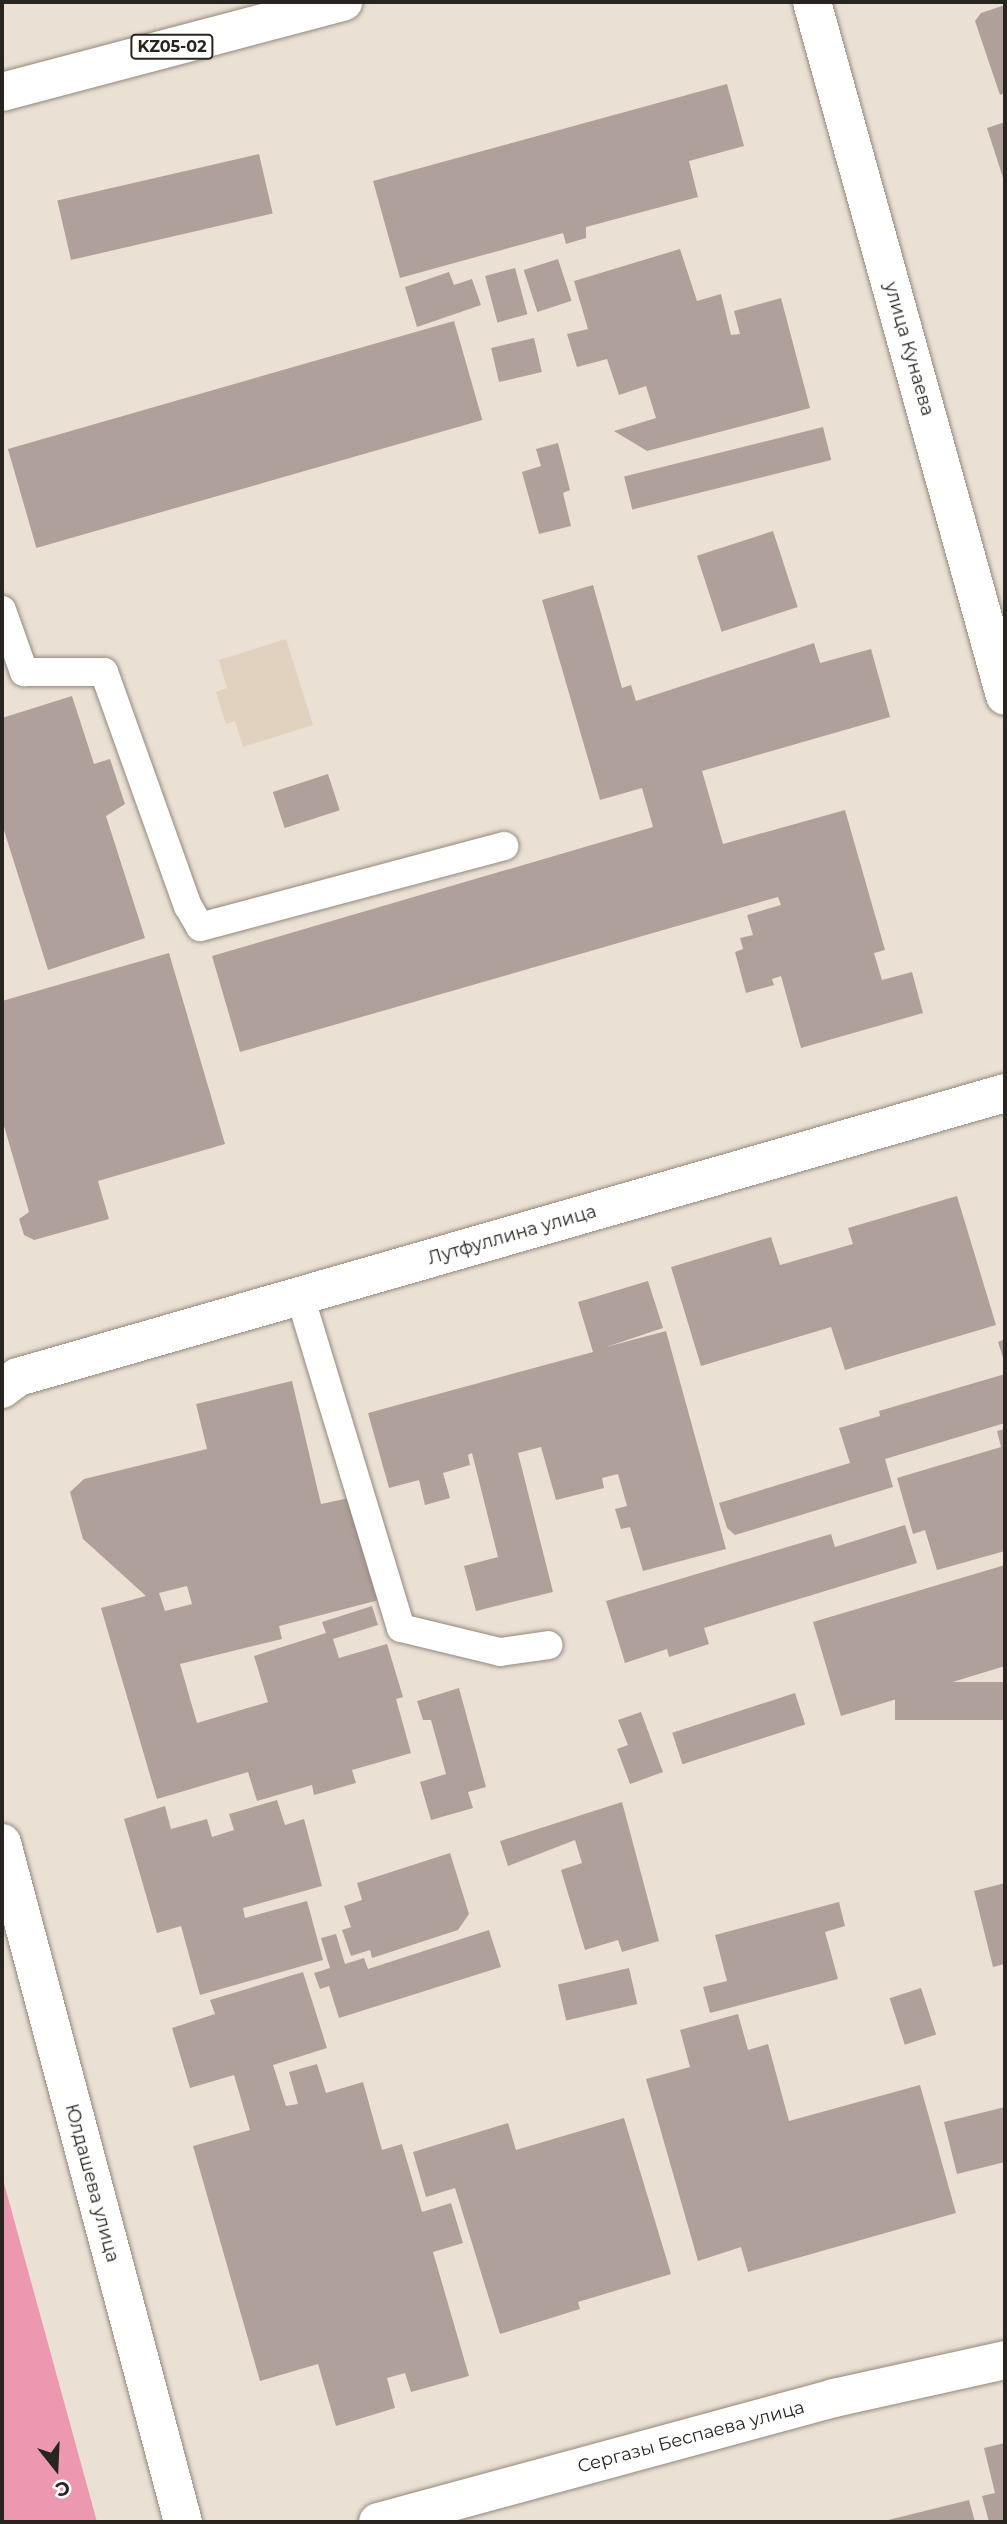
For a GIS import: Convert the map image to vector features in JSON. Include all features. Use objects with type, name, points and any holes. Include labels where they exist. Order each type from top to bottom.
[{"type":"main road","name":"KZ05-02","points":[[2,92],[343,2]]},
{"type":"main road","name":"улица Кунаева","points":[[812,2],[1005,696]]},
{"type":"main road","name":"Лутфуллина улица","points":[[7,1380],[1005,1093]]},
{"type":"main road","name":"Юлдашева улица","points":[[2,1843],[183,2522]]},
{"type":"main road","name":"Сергазы Беспаева улица","points":[[378,2522],[834,2398],[1005,2360]]},
{"type":"lane","points":[[2,610],[13,675],[104,673],[188,906],[200,927],[504,846]]},
{"type":"lane","points":[[300,1296],[401,1628],[500,1652],[549,1645]]},
{"type":"shaded area","points":[[286,639],[313,725],[243,747],[235,721],[226,724],[216,692],[227,688],[219,660]]},
{"type":"shaded area","points":[[2,2176],[97,2522],[2,2522]]},
{"type":"building","points":[[1005,5],[1005,93],[1000,95],[975,21],[981,13]]},
{"type":"building","points":[[727,84],[744,146],[689,161],[698,197],[586,227],[586,238],[566,244],[563,233],[400,278],[373,181]]},
{"type":"building","points":[[1005,122],[1005,184],[987,128]]},
{"type":"building","points":[[259,154],[273,213],[71,260],[57,201]]},
{"type":"building","points":[[680,249],[697,301],[721,294],[731,335],[740,334],[734,311],[781,298],[810,408],[647,451],[614,431],[656,418],[646,386],[619,395],[607,359],[577,367],[567,334],[588,329],[574,281]]},
{"type":"building","points":[[558,259],[572,301],[537,312],[524,270]]},
{"type":"building","points":[[515,268],[527,314],[497,322],[485,276]]},
{"type":"building","points":[[449,272],[454,285],[472,279],[481,305],[417,327],[405,287]]},
{"type":"building","points":[[454,321],[482,420],[36,548],[8,449]]},
{"type":"building","points":[[534,338],[542,372],[499,382],[491,348]]},
{"type":"building","points":[[823,427],[831,460],[632,510],[624,477]]},
{"type":"building","points":[[558,443],[570,490],[563,493],[571,526],[539,534],[522,472],[541,466],[536,449]]},
{"type":"building","points":[[773,531],[798,607],[722,632],[697,556]]},
{"type":"building","points":[[593,585],[622,688],[631,685],[636,701],[814,643],[820,663],[871,649],[890,717],[702,771],[723,844],[845,810],[885,950],[874,953],[882,980],[912,972],[923,1013],[801,1048],[781,976],[772,979],[774,985],[746,993],[735,952],[743,949],[740,938],[753,935],[747,915],[781,905],[778,897],[240,1052],[212,956],[653,827],[642,788],[600,800],[542,600]]},
{"type":"building","points":[[72,696],[94,764],[110,759],[125,804],[106,816],[145,938],[48,970],[2,824],[2,718]]},
{"type":"building","points":[[328,774],[340,810],[285,828],[273,792]]},
{"type":"building","points":[[169,953],[225,1144],[98,1181],[109,1219],[34,1240],[24,1235],[19,1219],[29,1212],[2,1119],[2,1001]]},
{"type":"building","points":[[957,1196],[996,1325],[845,1370],[831,1327],[701,1366],[671,1267],[771,1237],[780,1265],[853,1244],[848,1228]]},
{"type":"building","points":[[648,1281],[663,1328],[606,1347],[666,1331],[726,1549],[643,1571],[630,1527],[621,1529],[615,1509],[627,1506],[618,1474],[602,1478],[604,1488],[556,1500],[541,1447],[518,1453],[553,1592],[476,1611],[464,1566],[498,1557],[472,1453],[468,1455],[470,1465],[443,1473],[450,1498],[425,1505],[419,1480],[389,1488],[368,1413],[593,1352],[578,1302]]},
{"type":"building","points":[[1005,1339],[1005,1364],[998,1342]]},
{"type":"building","points":[[1005,1374],[1005,1423],[885,1459],[893,1487],[735,1535],[727,1528],[719,1503],[850,1463],[839,1428],[880,1416],[879,1411]]},
{"type":"building","points":[[292,1381],[321,1504],[354,1497],[379,1600],[279,1626],[282,1639],[180,1664],[197,1723],[268,1702],[254,1656],[326,1633],[322,1622],[372,1606],[378,1625],[333,1639],[339,1658],[387,1644],[403,1697],[396,1699],[411,1753],[352,1770],[356,1783],[314,1795],[312,1785],[257,1801],[248,1772],[157,1799],[101,1608],[146,1596],[83,1539],[70,1492],[84,1479],[207,1449],[196,1404]],"holes":[[[187,1586],[192,1604],[165,1611],[159,1593]]]},
{"type":"building","points":[[1005,1429],[1005,1551],[937,1570],[925,1530],[913,1534],[897,1478],[1001,1447],[997,1431]]},
{"type":"building","points":[[905,1525],[917,1563],[704,1628],[709,1644],[669,1657],[667,1649],[625,1663],[606,1601],[831,1534],[835,1547]]},
{"type":"building","points":[[1005,1565],[1005,1666],[841,1716],[813,1622]]},
{"type":"building","points":[[895,1682],[1005,1682],[1005,1720],[895,1720]]},
{"type":"building","points":[[459,1688],[486,1787],[468,1792],[473,1808],[431,1820],[420,1782],[446,1774],[431,1720],[423,1720],[417,1701]]},
{"type":"building","points":[[795,1693],[805,1724],[683,1764],[672,1733]]},
{"type":"building","points":[[641,1712],[663,1772],[630,1784],[617,1749],[628,1745],[618,1720]]},
{"type":"building","points":[[277,1800],[285,1825],[304,1819],[322,1886],[243,1908],[245,1918],[307,1901],[323,1960],[200,1995],[181,1926],[157,1933],[124,1819],[165,1806],[171,1829],[207,1819],[212,1837],[234,1830],[229,1814]]},
{"type":"building","points":[[622,1802],[659,1941],[622,1952],[618,1940],[585,1950],[561,1870],[582,1863],[575,1840],[508,1866],[500,1841]]},
{"type":"building","points":[[450,1853],[469,1914],[458,1930],[372,1958],[370,1950],[351,1956],[342,1930],[351,1927],[344,1906],[362,1900],[357,1883]]},
{"type":"building","points":[[1005,1883],[1005,1964],[993,1967],[974,1891]]},
{"type":"building","points":[[839,1902],[845,1926],[825,1932],[838,1979],[710,2013],[703,1987],[727,1981],[715,1935]]},
{"type":"building","points":[[489,1930],[501,1967],[339,2018],[329,1986],[320,1989],[314,1973],[330,1968],[321,1938],[336,1934],[345,1964],[364,1958],[368,1969]]},
{"type":"building","points":[[629,1968],[637,2004],[566,2020],[558,1984]]},
{"type":"building","points":[[303,1972],[327,2048],[273,2065],[286,2106],[298,2104],[289,2072],[317,2064],[326,2093],[363,2082],[382,2150],[402,2144],[422,2212],[451,2203],[463,2243],[433,2252],[469,2376],[411,2392],[405,2373],[387,2378],[395,2408],[336,2426],[318,2364],[260,2381],[193,2146],[250,2130],[234,2075],[190,2088],[172,2028],[215,2014],[210,2000]]},
{"type":"building","points":[[921,1988],[936,2035],[905,2045],[890,1998]]},
{"type":"building","points":[[738,2014],[748,2050],[768,2044],[789,2121],[920,2085],[956,2213],[748,2272],[741,2247],[698,2261],[646,2079],[690,2067],[680,2030]]},
{"type":"building","points":[[1005,2107],[1005,2162],[957,2174],[944,2122]]},
{"type":"building","points":[[624,2118],[671,2274],[578,2302],[580,2309],[500,2334],[455,2188],[426,2197],[413,2152],[508,2123],[516,2150]]},
{"type":"building","points":[[1005,2443],[1005,2522],[989,2522],[982,2496],[995,2493],[984,2448]]},
{"type":"building","points":[[969,2500],[975,2522],[884,2522],[884,2521]]}]
